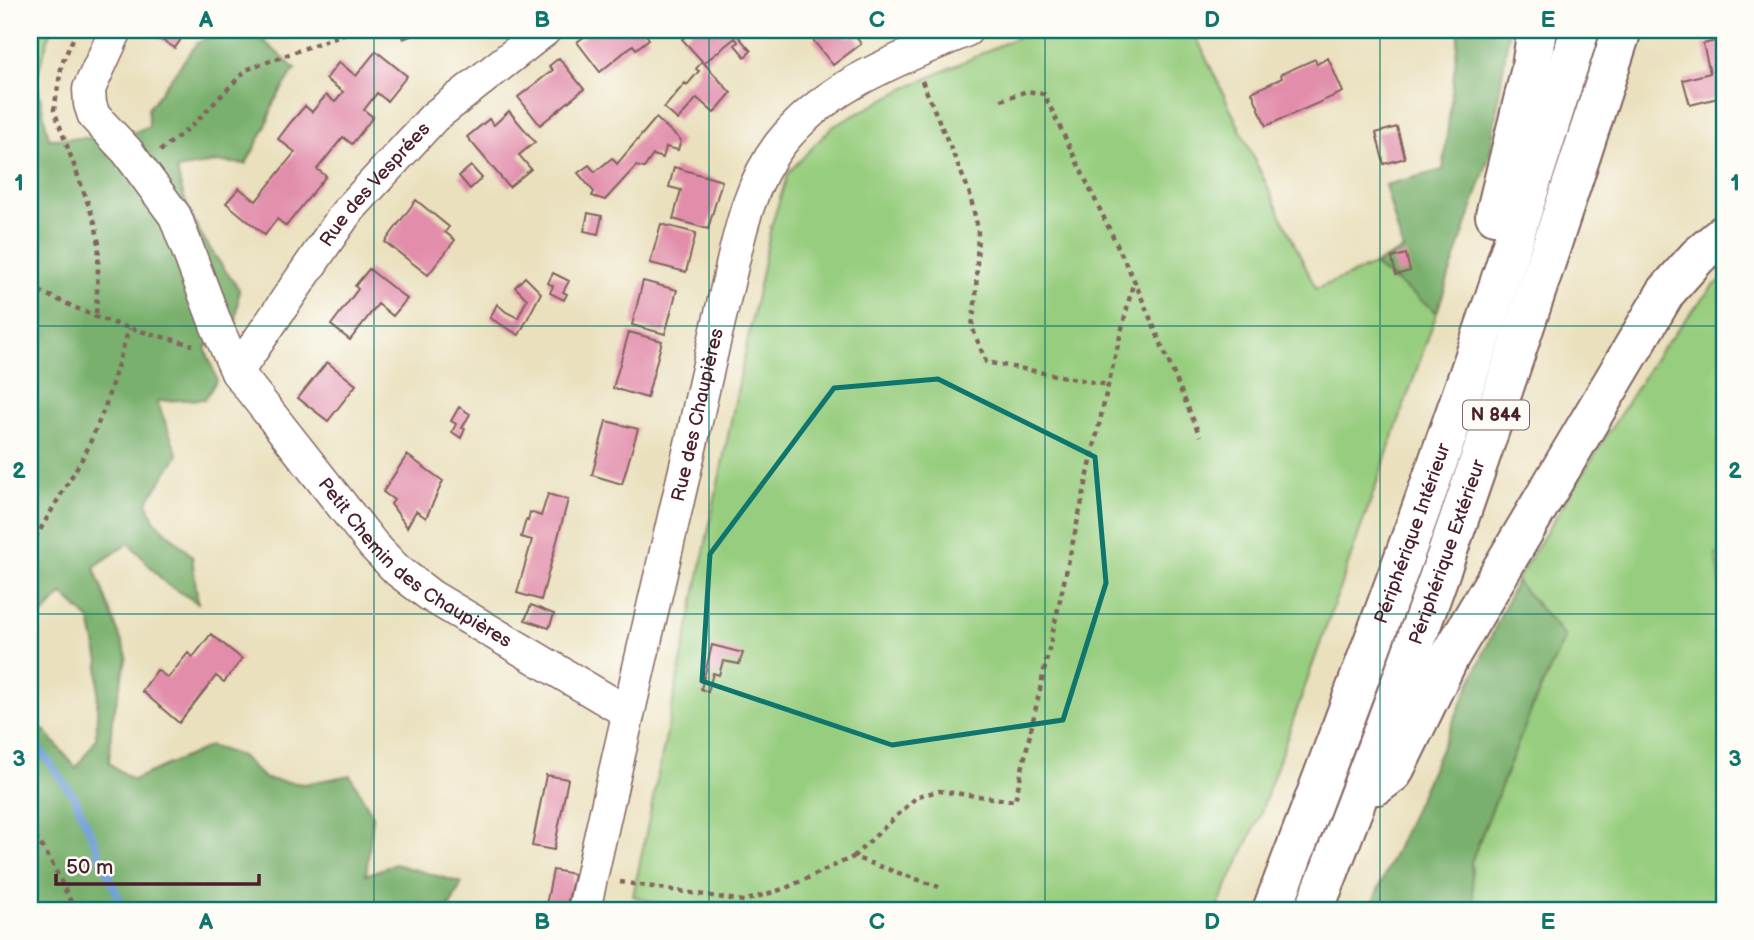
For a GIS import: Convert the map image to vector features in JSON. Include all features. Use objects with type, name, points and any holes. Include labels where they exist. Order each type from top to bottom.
[{"type":"highway","points":[[1503,272],[1493,225],[1530,72],[1537,30]]},
{"type":"highway","name":"Périphérique Intérieur","points":[[1272,910],[1375,637],[1503,272],[1580,30]]},
{"type":"highway","name":"Périphérique Extérieur","points":[[1314,910],[1359,797],[1470,492],[1622,30]]},
{"type":"highway","points":[[1359,797],[1393,773],[1450,656],[1666,292],[1698,256],[1724,234]]},
{"type":"street","name":"Petit Chemin des Chaupières","points":[[116,30],[89,89],[94,116],[139,166],[175,216],[237,372],[374,546],[397,570],[431,596],[627,712]]},
{"type":"street","name":"Rue des Vesprées","points":[[237,372],[346,214],[434,117],[545,30]]},
{"type":"street","name":"Rue des Chaupières","points":[[584,910],[627,712],[645,646],[741,226],[751,196],[778,147],[813,108],[864,75],[967,30]]},
{"type":"path","points":[[78,30],[62,63],[54,110],[95,223],[99,244],[96,317]]},
{"type":"path","points":[[139,166],[195,123],[246,70],[354,30]]},
{"type":"path","points":[[911,54],[969,191],[978,229],[972,327],[986,362],[1108,385]]},
{"type":"path","points":[[1001,100],[1027,91],[1044,94],[1134,280],[1200,436]]},
{"type":"path","points":[[591,878],[744,901],[786,888],[853,857],[918,796],[939,791],[1015,801],[1134,280]]},
{"type":"path","points":[[30,287],[96,317],[197,346]]},
{"type":"path","points":[[30,547],[86,452],[106,407],[129,328]]},
{"type":"path","points":[[30,828],[51,861],[75,910]]},
{"type":"path","points":[[853,857],[939,887]]},
{"type":"highlighted area","points":[[938,379],[1095,457],[1106,583],[1063,720],[892,745],[702,681],[710,554],[834,388]]},
{"type":"green space","points":[[30,30],[51,30],[36,79],[30,79]]},
{"type":"green space","points":[[225,30],[252,30],[295,69],[274,102],[266,126],[246,164],[219,162],[177,169],[192,217],[209,247],[239,289],[236,324],[205,348],[217,380],[205,399],[157,401],[178,455],[147,502],[154,520],[192,556],[198,603],[166,584],[129,543],[94,567],[127,656],[112,720],[109,763],[133,780],[210,746],[241,756],[265,779],[304,784],[350,775],[373,816],[366,875],[395,864],[462,883],[448,910],[30,910],[30,735],[44,730],[76,768],[96,739],[99,661],[90,620],[62,594],[30,629],[30,79],[36,79],[49,139],[124,137],[149,126],[148,109],[197,43]]},
{"type":"green space","points":[[1033,30],[1193,30],[1316,289],[1374,265],[1437,312],[1258,820],[1216,910],[681,910],[633,896],[771,227],[788,173],[832,127],[902,90]]},
{"type":"green space","points":[[1459,30],[1509,30],[1490,154],[1437,312],[1374,265],[1403,250],[1385,185],[1443,170]]},
{"type":"green space","points":[[1724,278],[1724,553],[1716,555],[1724,599],[1724,898],[1672,907],[1672,910],[1474,910],[1471,862],[1534,703],[1565,637],[1516,581],[1657,355],[1711,288]]},
{"type":"green space","points":[[1516,581],[1565,637],[1534,703],[1471,862],[1474,910],[1369,910]]},
{"type":"building","points":[[145,30],[187,30],[175,48]]},
{"type":"building","points":[[399,30],[425,30],[403,39]]},
{"type":"building","points":[[593,30],[643,30],[649,39],[636,49],[633,45],[600,72],[577,42]]},
{"type":"building","points":[[693,30],[733,30],[751,51],[745,57],[735,45],[738,42],[735,38],[704,63],[731,93],[714,113],[697,98],[678,120],[664,108],[699,71],[696,69],[702,61],[682,39]]},
{"type":"building","points":[[826,30],[843,30],[848,37],[854,34],[861,44],[833,65],[813,40]]},
{"type":"building","points":[[1724,39],[1724,122],[1718,98],[1690,105],[1683,80],[1710,73],[1703,44]]},
{"type":"building","points":[[376,51],[407,76],[387,101],[377,93],[364,110],[373,117],[352,144],[343,137],[317,169],[326,176],[286,226],[277,219],[265,235],[226,203],[239,188],[256,201],[295,152],[278,139],[291,122],[305,106],[312,112],[326,95],[335,102],[343,92],[326,79],[339,62],[356,76]]},
{"type":"building","points":[[559,58],[584,89],[540,125],[518,97],[553,70],[549,66]]},
{"type":"building","points":[[1328,58],[1343,92],[1266,126],[1252,92],[1282,78],[1281,74],[1315,59],[1317,64]]},
{"type":"building","points":[[509,111],[535,142],[519,155],[531,169],[509,187],[467,137],[489,119],[494,125]]},
{"type":"building","points":[[656,118],[681,140],[678,150],[666,147],[663,158],[653,155],[644,168],[636,166],[605,200],[592,196],[594,192],[578,173],[589,165],[595,172],[612,158],[617,164]]},
{"type":"building","points":[[1724,122],[1724,140],[1723,140],[1719,123]]},
{"type":"building","points":[[1397,127],[1405,158],[1384,164],[1376,133]]},
{"type":"building","points":[[471,166],[482,178],[470,189],[459,176]]},
{"type":"building","points":[[674,167],[722,181],[708,229],[673,219],[681,190],[669,187]]},
{"type":"building","points":[[416,200],[449,227],[445,232],[455,240],[428,275],[385,242]]},
{"type":"building","points":[[588,213],[602,216],[598,234],[584,231]]},
{"type":"building","points":[[661,224],[696,233],[686,272],[650,263]]},
{"type":"building","points":[[1406,254],[1410,271],[1396,275],[1392,258]]},
{"type":"building","points":[[369,269],[407,299],[393,316],[378,304],[350,340],[331,325],[358,289],[355,286]]},
{"type":"building","points":[[553,273],[569,281],[563,292],[567,294],[564,300],[550,293],[553,286],[548,283]]},
{"type":"building","points":[[525,277],[541,293],[519,335],[490,318],[497,304],[518,318],[527,299],[515,287]]},
{"type":"building","points":[[643,281],[677,290],[665,334],[632,325]]},
{"type":"building","points":[[629,332],[662,341],[647,398],[613,388]]},
{"type":"building","points":[[327,362],[356,385],[328,421],[298,398]]},
{"type":"building","points":[[459,407],[470,414],[462,428],[465,429],[461,438],[452,432],[456,424],[451,421]]},
{"type":"building","points":[[606,421],[638,429],[622,484],[592,475]]},
{"type":"building","points":[[407,455],[443,481],[426,518],[416,511],[407,527],[391,504],[394,500],[383,492]]},
{"type":"building","points":[[548,494],[568,500],[541,600],[517,593],[532,540],[521,537],[526,520],[528,521],[530,512],[541,516]]},
{"type":"building","points":[[531,605],[554,614],[549,628],[525,620]]},
{"type":"building","points":[[211,634],[242,659],[224,682],[216,676],[179,723],[142,691],[157,670],[168,678],[188,653],[193,657]]},
{"type":"building","points":[[712,645],[743,653],[739,664],[723,661],[719,675],[713,673],[708,692],[701,689]]},
{"type":"building","points":[[546,775],[568,779],[554,850],[532,846]]},
{"type":"building","points":[[553,870],[574,874],[566,910],[545,910]]},
{"type":"waterway","points":[[30,736],[75,798],[124,910]]}]
